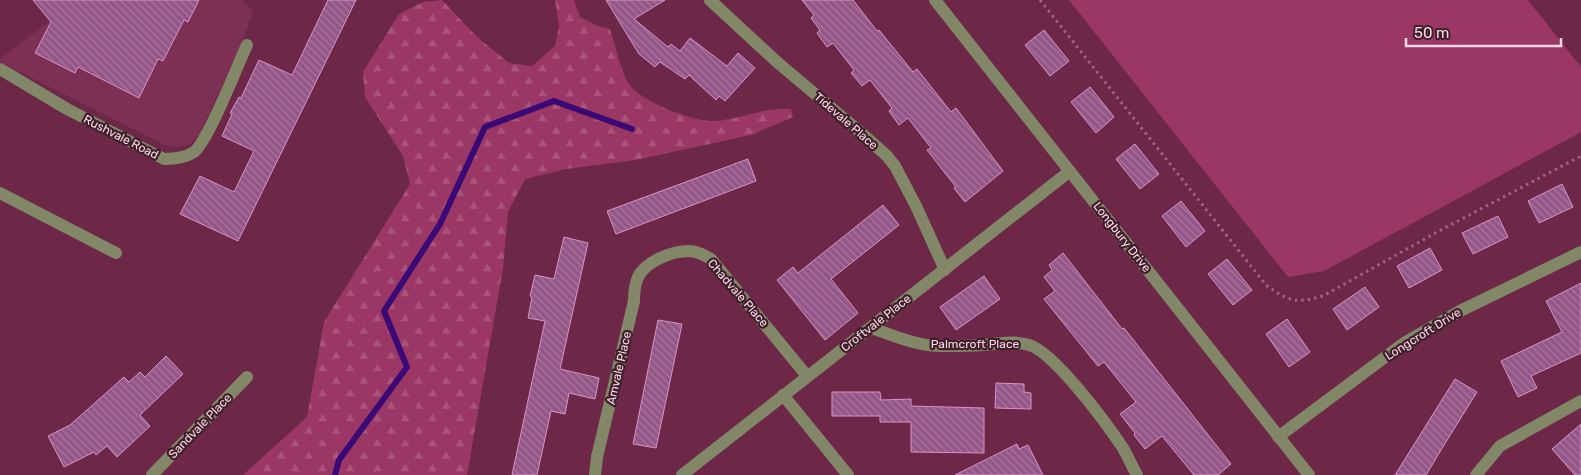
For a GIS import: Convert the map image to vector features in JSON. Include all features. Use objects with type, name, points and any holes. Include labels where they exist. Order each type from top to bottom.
[{"type":"street","name":"Tidevale Place","points":[[710,0],[777,62],[887,156],[895,166],[916,206],[945,270]]},
{"type":"street","name":"Longbury Drive","points":[[935,0],[1309,475]]},
{"type":"street","name":"Rushvale Road","points":[[0,69],[67,109],[164,159],[176,159],[188,156],[196,150],[211,125],[247,45]]},
{"type":"street","name":"Croftvale Place","points":[[682,475],[1070,171]]},
{"type":"street","points":[[0,193],[116,253]]},
{"type":"street","name":"Chadvale Place","points":[[649,264],[677,252],[691,251],[711,259],[807,376]]},
{"type":"street","name":"Longcroft Drive","points":[[1278,437],[1404,343],[1460,311],[1581,252]]},
{"type":"street","name":"Amvale Place","points":[[595,475],[597,457],[634,301],[635,285],[639,276],[649,264]]},
{"type":"street","name":"Palmcroft Place","points":[[872,328],[907,340],[939,346],[1011,342],[1030,345],[1045,354],[1059,366],[1117,441],[1137,475]]},
{"type":"street","name":"Sandvale Place","points":[[152,475],[246,377]]},
{"type":"street","points":[[783,395],[848,475]]},
{"type":"street","points":[[1476,475],[1500,446],[1581,401]]},
{"type":"path","points":[[1040,0],[1266,285],[1283,297],[1294,301],[1306,301],[1323,296],[1439,231],[1581,156]]},
{"type":"shaded area","points":[[77,0],[242,0],[253,12],[240,48],[199,135],[190,144],[179,147],[167,146],[0,62],[0,59]]},
{"type":"green space","points":[[442,0],[477,37],[509,63],[532,66],[555,46],[559,26],[555,0],[574,0],[580,17],[598,26],[610,29],[629,84],[644,97],[655,103],[691,118],[711,121],[780,109],[791,109],[793,117],[751,135],[635,160],[566,169],[525,179],[508,212],[503,268],[467,475],[243,475],[307,417],[324,322],[410,184],[403,156],[365,97],[363,72],[399,14],[423,2]]},
{"type":"green space","points":[[1069,0],[1528,0],[1581,67],[1581,132],[1324,271],[1288,277]]},
{"type":"building","points":[[33,0],[199,0],[188,22],[184,20],[163,61],[158,59],[139,98],[78,67],[75,73],[35,53],[51,22]]},
{"type":"building","points":[[328,0],[356,0],[238,241],[180,214],[200,176],[234,192],[254,151],[222,136],[232,114],[230,113],[239,97],[241,98],[259,60],[292,75]]},
{"type":"building","points":[[606,0],[665,0],[634,19],[668,47],[671,44],[680,51],[690,38],[727,66],[738,53],[755,68],[725,101],[719,96],[716,100],[689,75],[685,79],[660,62],[655,67],[639,54]]},
{"type":"building","points":[[802,0],[853,0],[913,72],[917,69],[951,112],[956,108],[1003,171],[965,202],[954,188],[956,187],[927,150],[931,148],[908,118],[899,125],[889,111],[892,108],[870,80],[862,86],[851,73],[854,70],[833,43],[827,47],[817,33],[820,30],[811,18],[814,15]]},
{"type":"building","points":[[1044,30],[1069,61],[1050,76],[1025,45]]},
{"type":"building","points":[[1090,87],[1114,117],[1096,133],[1071,102]]},
{"type":"building","points":[[1135,144],[1159,174],[1140,189],[1116,159]]},
{"type":"building","points":[[748,159],[756,181],[616,234],[607,211]]},
{"type":"building","points":[[1562,184],[1573,207],[1539,223],[1528,201]]},
{"type":"building","points":[[1181,201],[1205,231],[1186,247],[1162,216]]},
{"type":"building","points":[[883,205],[899,225],[831,279],[858,313],[825,340],[777,280],[793,267],[798,273]]},
{"type":"building","points":[[1498,216],[1508,237],[1473,254],[1462,233]]},
{"type":"building","points":[[564,237],[588,243],[560,369],[599,378],[595,399],[569,393],[565,414],[551,411],[537,475],[512,475],[545,321],[528,318],[532,297],[530,296],[535,275],[554,279]]},
{"type":"building","points":[[1430,248],[1442,270],[1409,288],[1397,266]]},
{"type":"building","points":[[1063,253],[1231,464],[1218,475],[1194,475],[1162,436],[1145,449],[1134,435],[1135,433],[1120,414],[1136,402],[1104,362],[1098,366],[1044,299],[1055,291],[1044,277],[1052,270],[1049,265]]},
{"type":"building","points":[[1227,259],[1252,290],[1233,305],[1208,274]]},
{"type":"building","points":[[984,276],[1000,299],[956,330],[940,307]]},
{"type":"building","points":[[1581,283],[1581,353],[1531,376],[1537,388],[1518,397],[1501,361],[1562,332],[1546,301]]},
{"type":"building","points":[[1365,287],[1379,307],[1347,330],[1333,309]]},
{"type":"building","points":[[1287,319],[1310,352],[1289,367],[1266,334]]},
{"type":"building","points":[[658,320],[682,324],[656,448],[633,444]]},
{"type":"building","points":[[166,356],[183,374],[140,415],[150,426],[117,457],[107,446],[96,455],[94,452],[64,467],[48,436],[70,425],[124,377],[129,382],[140,372],[145,377]]},
{"type":"building","points":[[1455,379],[1477,392],[1426,475],[1395,475]]},
{"type":"building","points":[[996,383],[1024,384],[1024,392],[1031,393],[1031,409],[995,408]]},
{"type":"building","points":[[832,392],[880,392],[881,400],[911,399],[911,406],[984,408],[984,453],[911,452],[911,422],[880,422],[880,416],[832,416]]},
{"type":"building","points":[[1581,424],[1581,475],[1575,475],[1552,449]]},
{"type":"building","points":[[1017,444],[1019,449],[1028,445],[1043,475],[955,475]]},
{"type":"waterway","points":[[335,475],[339,460],[407,367],[384,311],[440,224],[485,127],[554,101],[632,129]]}]
